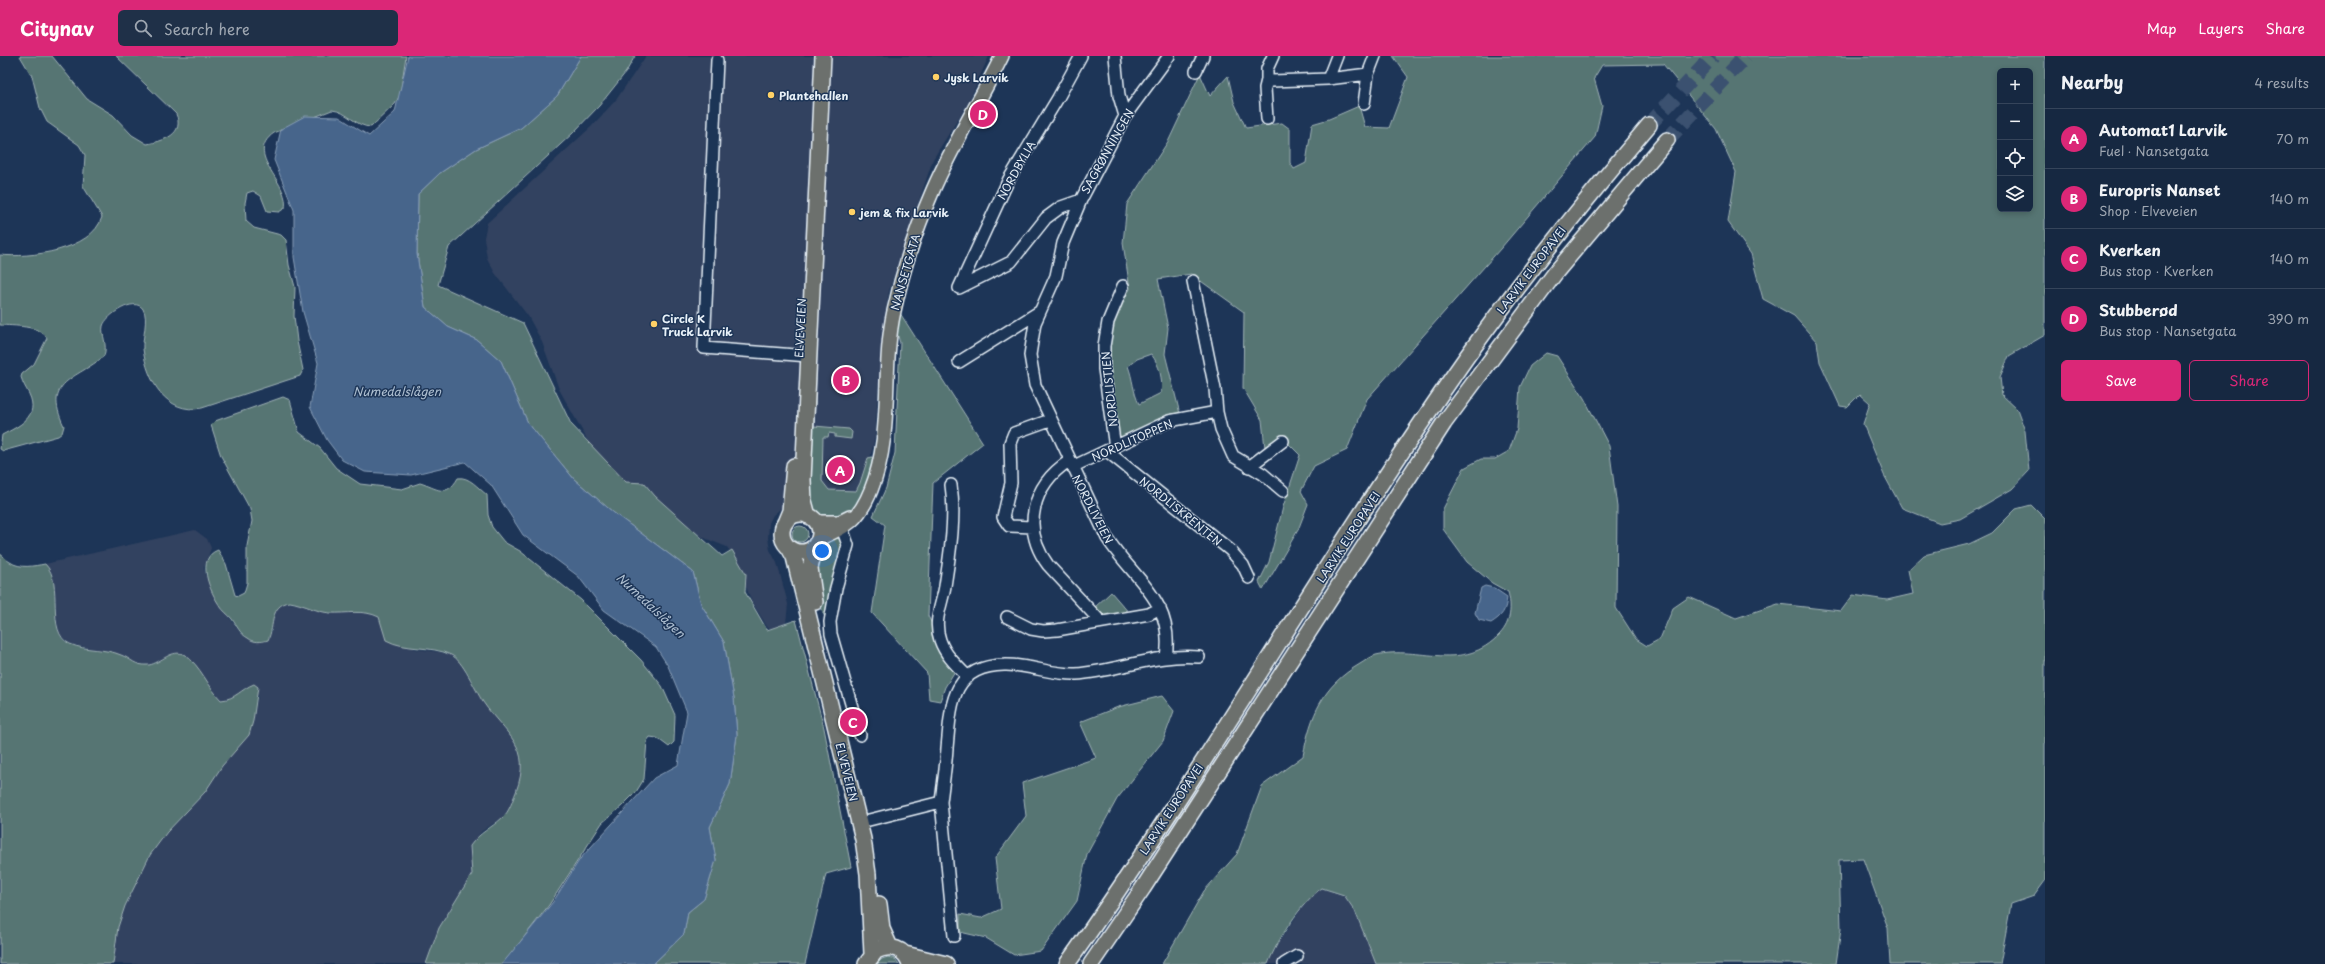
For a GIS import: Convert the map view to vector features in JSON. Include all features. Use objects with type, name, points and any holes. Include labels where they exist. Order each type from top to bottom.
[{"type":"highway","name":"ELVEVEIEN","points":[[785,523],[790,511],[804,355],[823,56]]},
{"type":"highway","name":"LARVIK EUROPAVEI","points":[[1068,961],[1468,356],[1565,225],[1649,125]]},
{"type":"highway","name":"LARVIK EUROPAVEI","points":[[1091,964],[1143,888],[1444,423],[1556,272],[1667,140]]},
{"type":"highway","name":"ELVEVEIEN","points":[[804,355],[804,501],[812,519]]},
{"type":"highway","points":[[795,515],[812,519],[819,528],[817,542],[807,551],[801,552],[789,548],[783,539],[782,533],[785,523],[795,515]]},
{"type":"highway","name":"ELVEVEIEN","points":[[817,542],[810,568],[811,585],[870,820],[876,858],[880,922],[890,947]]},
{"type":"highway","name":"ELVEVEIEN","points":[[789,548],[794,557],[864,839],[868,874],[869,959]]},
{"type":"highway","points":[[869,959],[880,948],[890,947],[908,959],[946,964]]},
{"type":"main road","name":"NANSETGATA","points":[[817,542],[842,525],[865,504],[876,474],[882,446],[890,331],[908,253],[934,189],[1002,56]]},
{"type":"main road","points":[[812,519],[842,525]]},
{"type":"street","name":"NORDBYLIA","points":[[959,288],[1009,179],[1058,98],[1081,56]]},
{"type":"street","points":[[1116,56],[1119,96],[1125,116]]},
{"type":"street","name":"SAGRØNNINGEN","points":[[959,288],[1011,262],[1046,218],[1061,207],[1081,200],[1125,116],[1169,56]]},
{"type":"street","points":[[1196,71],[1203,56]]},
{"type":"street","points":[[1267,119],[1267,69],[1273,56]]},
{"type":"street","points":[[1328,79],[1337,56]]},
{"type":"street","points":[[1364,104],[1368,74],[1375,56]]},
{"type":"street","points":[[717,60],[704,348],[804,355]]},
{"type":"street","points":[[1267,80],[1328,79],[1368,74]]},
{"type":"street","name":"NORDLIVEIEN","points":[[1081,200],[1063,243],[1056,276],[1035,324],[1030,355],[1034,385],[1107,538],[1123,560],[1148,587],[1160,608],[1168,635],[1166,657]]},
{"type":"street","points":[[1192,281],[1215,389],[1217,412],[1228,447],[1233,456],[1249,467],[1263,474],[1283,491]]},
{"type":"street","name":"NORDLISTIEN","points":[[1111,450],[1104,369],[1104,346],[1108,322],[1123,286]]},
{"type":"street","points":[[959,362],[1039,312]]},
{"type":"street","name":"NORDLITOPPEN","points":[[1032,527],[1038,499],[1046,480],[1071,464],[1111,450],[1169,422],[1217,412]]},
{"type":"street","points":[[1050,420],[1014,433],[1010,443],[1011,483],[1003,517],[1009,526],[1032,527],[1033,537],[1042,557],[1101,622]]},
{"type":"street","points":[[1249,467],[1283,441]]},
{"type":"street","name":"NORDLISKRENTEN","points":[[1111,450],[1230,550],[1243,565],[1249,578]]},
{"type":"street","points":[[951,485],[954,504],[945,588],[937,617],[940,640],[951,660],[968,677]]},
{"type":"street","points":[[842,525],[848,545],[836,588],[830,622],[831,634],[860,735]]},
{"type":"street","points":[[1007,617],[1031,629],[1043,631],[1057,630],[1149,614],[1160,608]]},
{"type":"street","points":[[954,936],[941,802],[950,708],[956,691],[968,677],[986,666],[1005,664],[1070,674],[1090,673],[1166,657],[1199,657]]},
{"type":"street","points":[[870,820],[941,802]]},
{"type":"street","points":[[1284,964],[1297,956]]},
{"type":"shaded area","points":[[646,56],[989,56],[968,103],[933,159],[889,291],[881,347],[875,436],[862,495],[784,506],[773,515],[769,523],[768,538],[770,550],[777,563],[788,604],[786,623],[776,628],[768,628],[752,602],[734,557],[727,547],[702,537],[623,482],[593,450],[559,389],[542,342],[528,316],[495,273],[487,258],[484,238],[487,223],[591,127],[616,100]]},
{"type":"shaded area","points":[[195,530],[207,539],[211,548],[204,568],[206,576],[225,611],[241,634],[272,632],[272,619],[275,609],[285,603],[299,604],[331,613],[351,611],[357,613],[372,613],[379,617],[383,623],[383,632],[415,649],[452,655],[459,661],[483,701],[517,745],[522,765],[521,778],[509,809],[502,818],[482,831],[470,846],[472,874],[439,928],[426,964],[113,964],[118,927],[125,906],[150,855],[167,832],[205,792],[222,766],[248,735],[258,696],[246,687],[236,697],[221,700],[212,691],[204,676],[185,656],[178,653],[169,655],[159,662],[148,665],[134,663],[121,655],[70,644],[59,634],[56,617],[55,589],[51,572],[45,564]]},
{"type":"shaded area","points":[[1322,888],[1344,895],[1355,911],[1376,964],[1268,964],[1272,953],[1310,896]]},
{"type":"green space","points":[[20,56],[52,56],[87,99],[113,115],[132,135],[147,144],[160,141],[175,131],[178,127],[176,114],[116,56],[406,56],[400,95],[395,104],[371,127],[361,124],[342,113],[332,110],[274,133],[266,141],[263,150],[265,159],[281,188],[285,198],[285,208],[279,212],[267,211],[261,196],[253,191],[247,193],[245,203],[246,221],[254,228],[281,235],[286,240],[289,265],[295,287],[294,316],[303,370],[300,376],[202,408],[189,409],[178,406],[169,401],[160,393],[145,361],[143,344],[145,313],[143,309],[134,305],[128,306],[115,312],[109,317],[103,326],[105,348],[104,356],[65,383],[60,390],[57,399],[58,411],[64,426],[62,433],[58,436],[3,451],[0,449],[2,435],[21,424],[30,415],[32,402],[21,377],[22,374],[34,364],[47,338],[44,334],[32,328],[0,325],[0,255],[12,256],[42,253],[73,245],[86,238],[96,229],[102,217],[83,186],[85,155],[79,145],[47,122],[40,108],[32,76]]},
{"type":"green space","points":[[581,56],[635,56],[626,72],[599,106],[573,133],[449,247],[438,285],[523,323],[571,424],[626,482],[644,483],[655,496],[722,556],[732,550],[746,574],[745,592],[767,630],[796,620],[824,728],[851,867],[826,874],[805,964],[653,964],[684,934],[688,912],[704,899],[716,860],[710,827],[730,784],[737,735],[734,698],[724,642],[701,604],[693,572],[614,513],[574,479],[528,423],[501,361],[477,340],[448,327],[425,307],[417,254],[418,194],[440,173],[476,149],[521,128],[557,96]]},
{"type":"green space","points":[[1393,56],[2045,56],[2045,335],[2009,356],[2000,377],[2002,395],[2017,409],[2025,431],[2029,471],[2012,489],[1960,519],[1940,523],[1902,508],[1884,475],[1863,424],[1870,403],[1860,394],[1847,407],[1840,406],[1820,362],[1817,342],[1794,316],[1763,299],[1751,254],[1728,222],[1736,172],[1716,129],[1663,64],[1602,65],[1594,78],[1602,106],[1595,137],[1501,248],[1367,399],[1347,450],[1314,466],[1301,491],[1308,504],[1298,530],[1263,590],[1259,582],[1269,562],[1283,507],[1300,455],[1284,439],[1265,448],[1262,420],[1243,388],[1244,312],[1191,274],[1158,279],[1168,328],[1165,354],[1180,414],[1117,443],[1105,352],[1111,320],[1130,289],[1123,243],[1127,204],[1169,140],[1200,74],[1210,96],[1228,76],[1234,102],[1246,128],[1282,123],[1290,129],[1290,163],[1294,169],[1306,163],[1312,124],[1329,119],[1359,106],[1365,127],[1389,128],[1408,77]],"holes":[[[1151,354],[1160,373],[1162,383],[1161,393],[1139,404],[1135,395],[1128,366],[1137,359]]]},
{"type":"green space","points":[[898,310],[983,443],[933,483],[928,616],[955,671],[945,687],[940,701],[929,699],[927,673],[872,613],[885,525],[873,516],[886,488],[895,453],[900,343],[895,326]]},
{"type":"green space","points":[[815,349],[817,352],[814,426],[849,429],[852,432],[851,439],[835,437],[835,434],[829,433],[828,437],[823,437],[822,481],[829,490],[856,491],[868,458],[872,457],[873,460],[863,494],[857,504],[850,511],[841,516],[830,517],[816,515],[809,506]]},
{"type":"green space","points":[[1546,353],[1557,356],[1584,398],[1609,446],[1617,507],[1616,608],[1636,639],[1647,646],[1660,639],[1673,608],[1689,597],[1736,618],[1778,604],[1841,611],[1853,595],[1887,600],[1913,594],[1908,570],[1924,555],[1969,544],[1992,533],[2016,509],[2031,505],[2045,519],[2045,881],[2034,896],[2011,904],[2000,964],[1890,964],[1888,928],[1863,859],[1839,860],[1841,929],[1836,964],[1376,964],[1355,911],[1344,895],[1322,888],[1306,902],[1290,923],[1268,964],[1162,964],[1204,891],[1237,854],[1262,786],[1303,756],[1310,727],[1320,703],[1336,682],[1347,673],[1376,655],[1408,653],[1456,656],[1471,653],[1486,646],[1504,629],[1510,614],[1508,592],[1492,583],[1467,562],[1443,529],[1443,509],[1464,468],[1481,459],[1495,459],[1509,451],[1517,429],[1520,387],[1530,366]]},
{"type":"green space","points":[[283,397],[290,400],[299,432],[320,448],[336,468],[360,484],[402,489],[420,483],[436,489],[445,490],[454,484],[458,478],[466,479],[473,483],[487,495],[488,515],[492,527],[504,542],[520,551],[581,600],[641,660],[662,686],[675,715],[674,742],[669,747],[657,738],[650,737],[647,741],[644,779],[636,792],[602,823],[549,905],[503,964],[426,964],[439,928],[472,874],[470,846],[478,837],[505,815],[516,792],[520,776],[521,763],[519,752],[514,742],[483,702],[460,663],[451,655],[443,652],[402,646],[386,640],[379,617],[361,612],[330,613],[290,602],[283,604],[276,612],[268,640],[260,642],[253,641],[239,630],[232,619],[221,608],[212,592],[207,576],[207,560],[211,554],[218,550],[226,564],[235,595],[238,596],[244,593],[247,583],[247,546],[252,521],[250,509],[221,456],[211,425],[215,421]]},
{"type":"green space","points":[[797,526],[803,526],[808,531],[806,540],[803,542],[797,542],[792,537],[792,531]]},
{"type":"green space","points":[[835,538],[840,539],[843,545],[826,620],[819,599],[816,563],[820,552],[826,543]]},
{"type":"green space","points":[[0,554],[18,566],[36,566],[45,564],[51,572],[54,583],[58,629],[62,638],[70,644],[82,648],[109,651],[144,665],[153,664],[171,655],[180,653],[185,655],[196,665],[221,700],[231,698],[254,684],[258,687],[253,721],[249,735],[222,766],[205,792],[167,832],[150,855],[125,906],[118,927],[113,964],[0,964]]},
{"type":"green space","points":[[1111,592],[1130,614],[1108,618],[1094,608]]},
{"type":"green space","points":[[1162,696],[1174,711],[1163,741],[1117,799],[1087,854],[1077,901],[1041,951],[1014,955],[986,938],[960,932],[960,914],[981,918],[1001,909],[995,858],[1026,816],[1022,783],[1096,758],[1080,722],[1118,707]]},
{"type":"green space","points":[[888,957],[895,959],[899,964],[877,964],[882,959]]},
{"type":"water","name":"Numedalslågen","points":[[408,56],[581,56],[557,96],[521,128],[476,149],[440,173],[418,194],[417,254],[425,307],[448,327],[477,340],[501,361],[528,423],[574,479],[614,513],[693,572],[701,604],[724,642],[734,698],[737,735],[730,784],[710,827],[716,860],[704,899],[688,912],[684,934],[653,964],[502,964],[553,902],[580,859],[654,778],[678,765],[687,712],[668,666],[656,647],[604,610],[578,576],[523,535],[491,485],[465,462],[411,475],[365,472],[342,460],[327,440],[310,407],[318,363],[303,312],[294,257],[294,210],[274,160],[281,129],[305,116],[339,117],[369,136],[395,112]]},
{"type":"water","points":[[1485,586],[1494,588],[1507,597],[1506,606],[1503,613],[1491,623],[1479,620],[1475,613],[1481,588]]},
{"type":"tunnel","points":[[1649,125],[1713,56]]},
{"type":"tunnel","points":[[1667,140],[1746,56]]},
{"type":"place","name":"Jysk Larvik","points":[[936,77]]},
{"type":"place","name":"Plantehallen","points":[[771,95]]},
{"type":"place","name":"Stubberød","points":[[983,114]]},
{"type":"place","name":"jem & fix Larvik","points":[[852,212]]},
{"type":"place","name":"Circle K Truck Larvik","points":[[654,324]]},
{"type":"place","name":"Europris Nanset","points":[[846,380]]},
{"type":"place","name":"Automat1 Larvik","points":[[840,470]]},
{"type":"place","name":"Kverken","points":[[853,722]]}]
